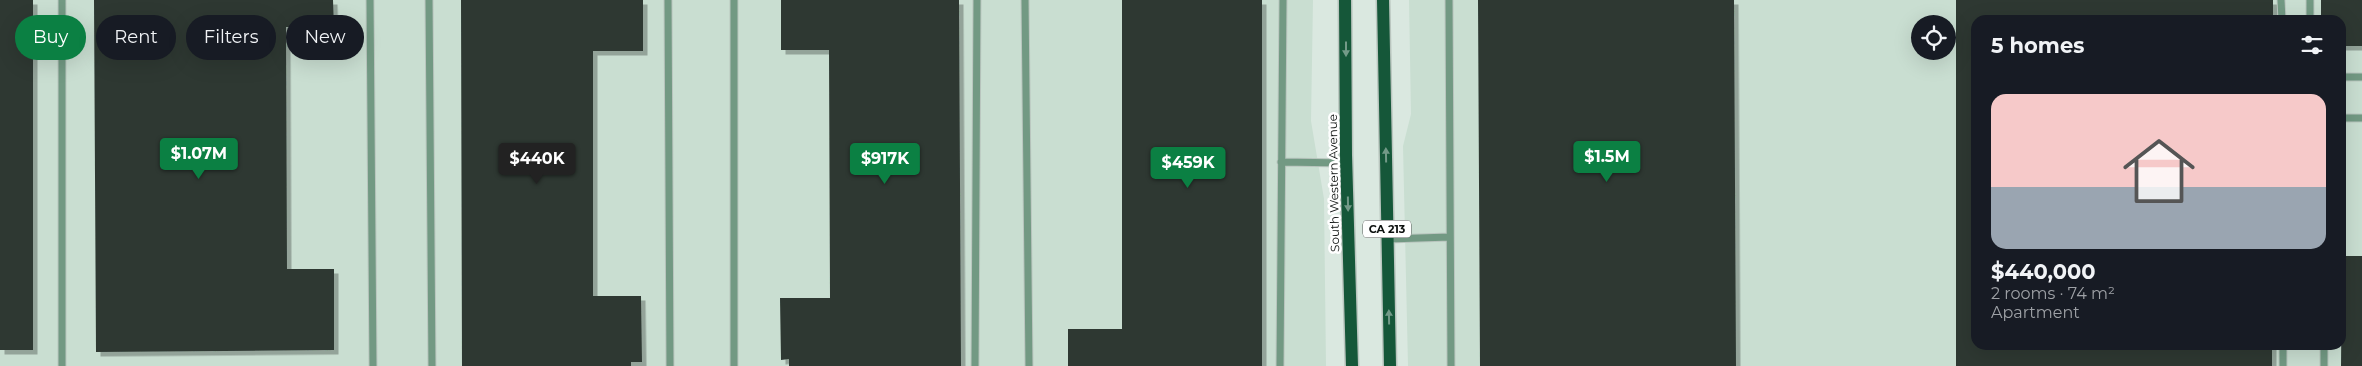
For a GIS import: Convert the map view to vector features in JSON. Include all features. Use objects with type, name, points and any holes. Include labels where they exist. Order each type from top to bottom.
[{"type":"main road","name":"South Western Avenue","points":[[1345,0],[1346,163],[1352,366]]},
{"type":"main road","name":"CA 213","points":[[1383,0],[1390,366]]},
{"type":"lane","points":[[62,0],[62,366]]},
{"type":"lane","points":[[370,0],[373,366]]},
{"type":"lane","points":[[429,0],[432,366]]},
{"type":"lane","points":[[668,0],[670,366]]},
{"type":"lane","points":[[734,0],[734,366]]},
{"type":"lane","points":[[975,366],[977,0]]},
{"type":"lane","points":[[1025,0],[1029,366]]},
{"type":"lane","points":[[1280,366],[1282,0]]},
{"type":"lane","points":[[1449,0],[1452,366]]},
{"type":"lane","points":[[2282,0],[2282,15]]},
{"type":"lane","points":[[2310,0],[2310,15]]},
{"type":"lane","points":[[2346,77],[2362,77]]},
{"type":"lane","points":[[2346,118],[2362,118]]},
{"type":"lane","points":[[1282,162],[1346,163]]},
{"type":"lane","points":[[1388,239],[1450,237]]},
{"type":"lane","points":[[2283,350],[2283,366]]},
{"type":"lane","points":[[2324,350],[2324,366]]},
{"type":"shaded area","points":[[0,0],[1313,0],[1311,121],[1324,199],[1326,366],[0,366]]},
{"type":"shaded area","points":[[1409,0],[2362,0],[2362,366],[1408,366],[1403,146],[1411,114]]},
{"type":"building","points":[[0,0],[33,0],[33,15],[15,15],[15,60],[33,60],[33,350],[0,350]]},
{"type":"building","points":[[94,0],[333,0],[334,15],[286,15],[286,60],[287,269],[334,269],[334,350],[96,352]]},
{"type":"building","points":[[461,0],[643,0],[643,51],[593,51],[593,296],[641,296],[642,362],[631,362],[631,366],[462,366]]},
{"type":"building","points":[[781,0],[959,0],[961,366],[789,366],[789,359],[781,360],[780,298],[830,298],[829,50],[781,50]]},
{"type":"building","points":[[1122,0],[1262,0],[1262,366],[1068,366],[1068,329],[1122,329]]},
{"type":"building","points":[[1478,0],[1734,0],[1736,366],[1480,366]]},
{"type":"building","points":[[1956,0],[2273,0],[2273,15],[1971,15],[1971,350],[2272,350],[2272,366],[1956,366]]},
{"type":"building","points":[[2321,0],[2362,0],[2362,46],[2346,46],[2346,15],[2321,15]]},
{"type":"building","points":[[2346,256],[2362,256],[2362,366],[2341,366],[2341,350],[2346,350]]}]
